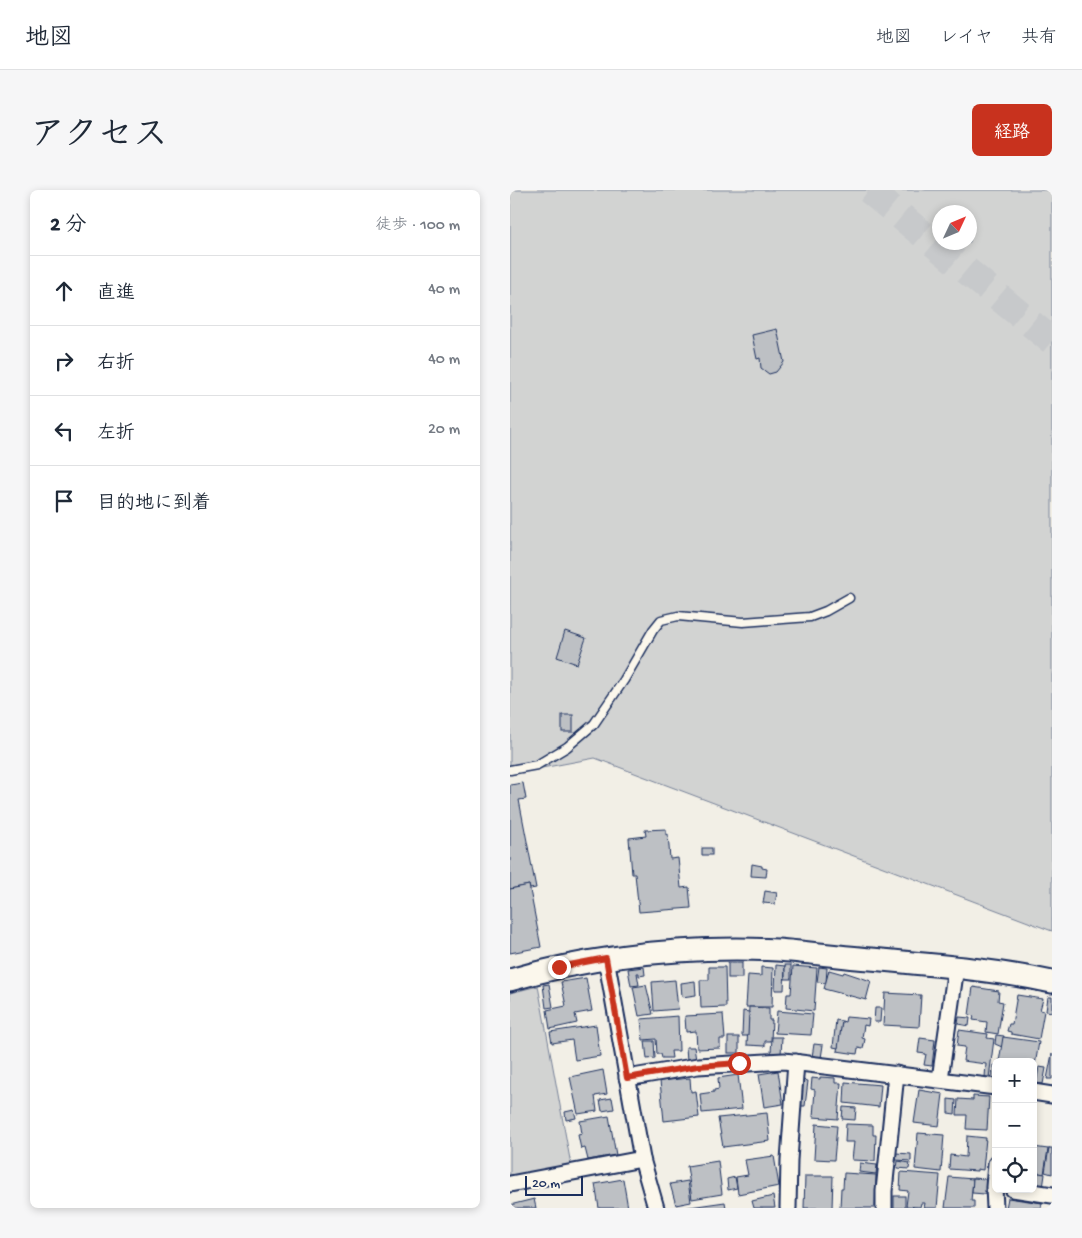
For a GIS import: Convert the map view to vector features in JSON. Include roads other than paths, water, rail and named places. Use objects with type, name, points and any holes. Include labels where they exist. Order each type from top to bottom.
[{"type":"street","points":[[510,980],[559,967],[606,958],[655,952],[739,949],[780,950],[956,967],[1010,973],[1052,982]]},
{"type":"street","points":[[606,958],[642,1159],[656,1208]]},
{"type":"street","points":[[940,1079],[956,967]]},
{"type":"street","points":[[627,1078],[698,1066],[770,1061],[796,1062],[992,1086]]},
{"type":"street","points":[[788,1208],[789,1160],[796,1062]]},
{"type":"street","points":[[884,1208],[884,1191],[896,1074]]},
{"type":"street","points":[[1037,1093],[1052,1095]]},
{"type":"street","points":[[510,1184],[642,1159]]},
{"type":"street","points":[[1037,1192],[1052,1194]]},
{"type":"street","points":[[995,1193],[995,1208]]},
{"type":"lane","points":[[510,770],[537,765],[567,747],[594,724],[661,620],[678,616],[743,622],[810,616],[826,611],[849,598]]},
{"type":"tunnel","points":[[869,190],[1052,341]]}]
